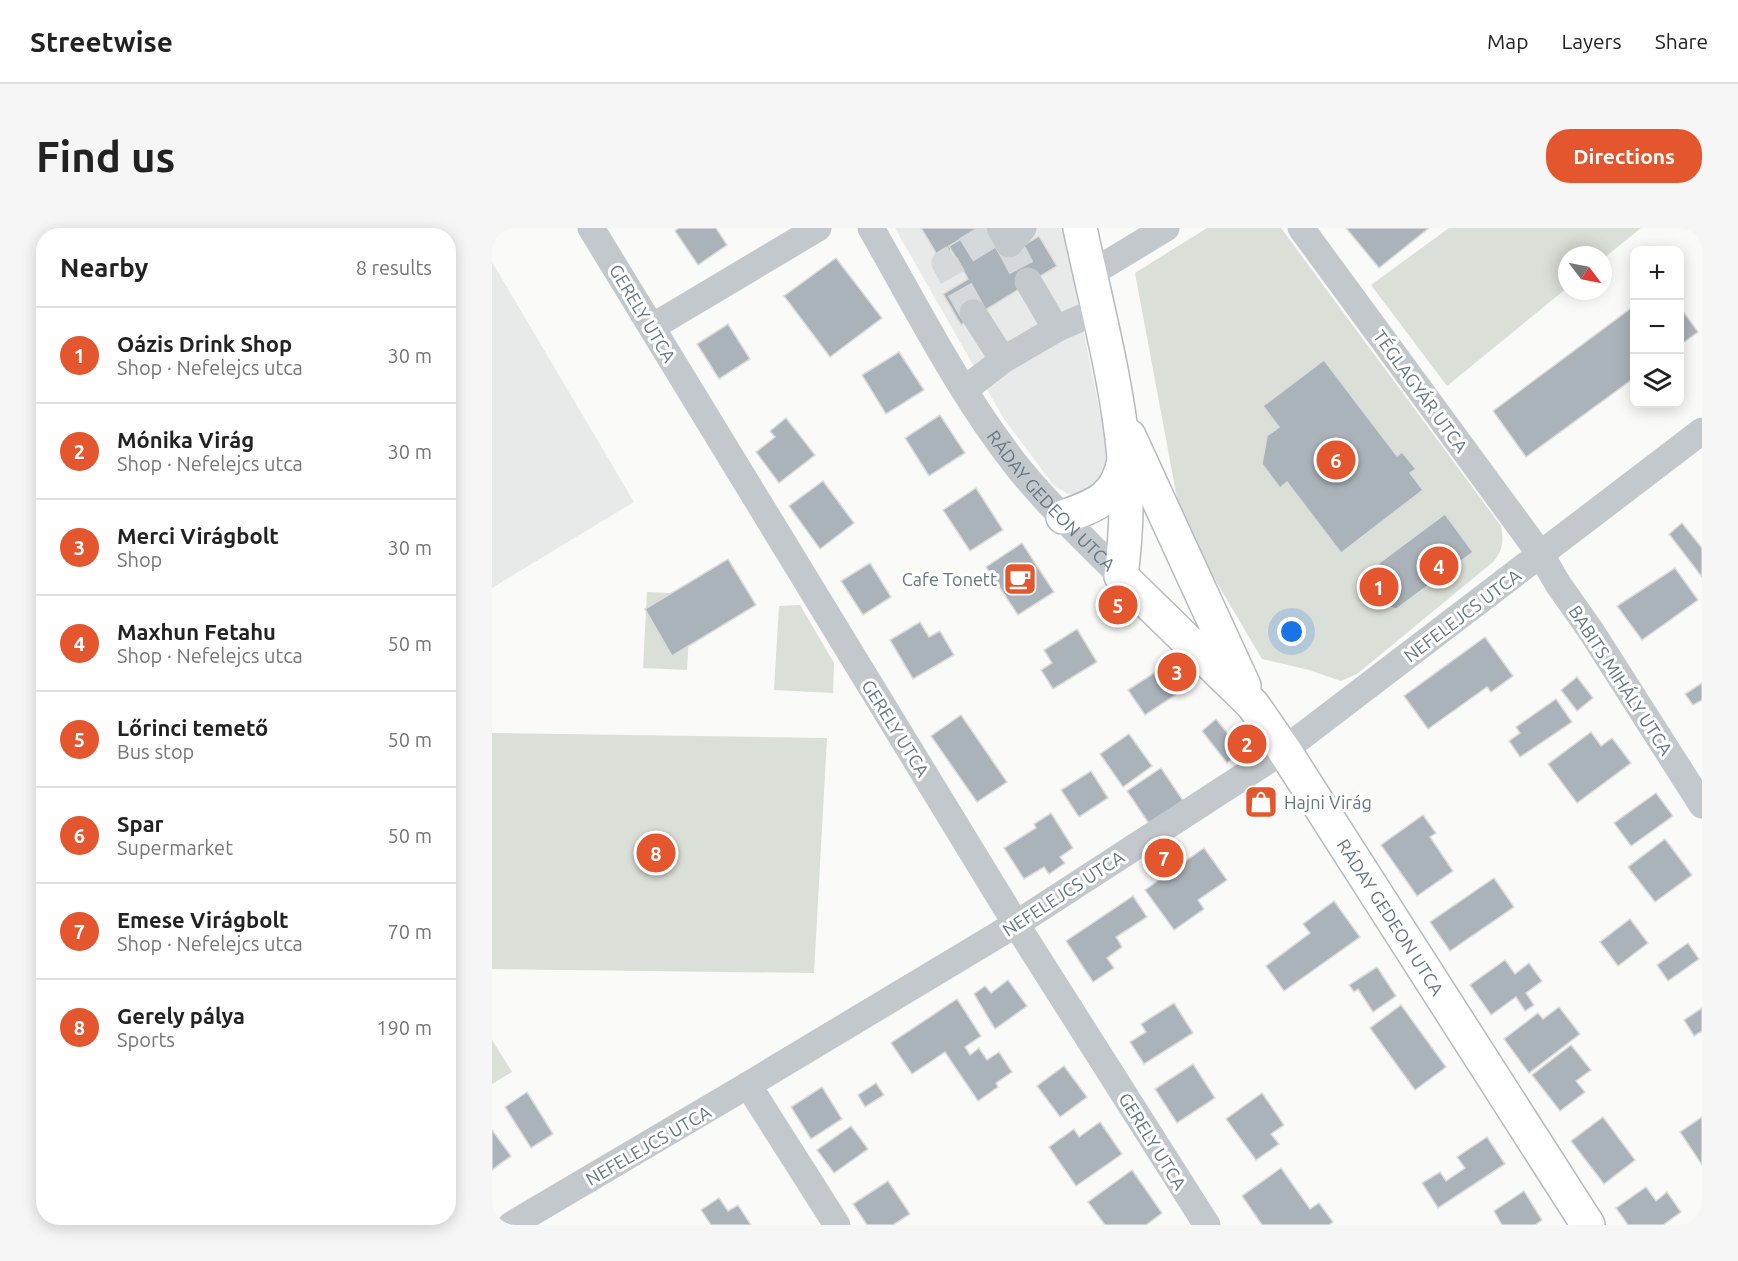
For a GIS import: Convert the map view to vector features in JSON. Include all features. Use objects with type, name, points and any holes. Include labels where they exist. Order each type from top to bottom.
[{"type":"main road","points":[[1080,228],[1119,412],[1125,458],[1127,507],[1121,576]]},
{"type":"main road","points":[[1119,412],[1253,705]]},
{"type":"main road","points":[[1063,517],[1095,504],[1110,493],[1120,477],[1125,458]]},
{"type":"main road","name":"RÁDAY GEDEON UTCA","points":[[1121,576],[1253,705],[1588,1225]]},
{"type":"street","name":"GERELY UTCA","points":[[591,228],[1016,924],[1207,1225]]},
{"type":"street","points":[[652,327],[818,228]]},
{"type":"street","name":"RÁDAY GEDEON UTCA","points":[[870,228],[964,390],[1021,471],[1121,576]]},
{"type":"street","points":[[1090,274],[1166,228]]},
{"type":"street","name":"TÉGLAGYÁR UTCA","points":[[1301,228],[1541,555]]},
{"type":"street","points":[[1029,281],[1056,329]]},
{"type":"street","points":[[964,390],[1003,360],[1056,329],[1099,310]]},
{"type":"street","points":[[973,314],[1003,360]]},
{"type":"street","name":"NEFELEJCS UTCA","points":[[511,1225],[748,1086],[1016,924],[1284,750],[1702,431]]},
{"type":"street","name":"BABITS MIHÁLY UTCA","points":[[1541,555],[1558,584],[1592,631],[1702,806]]},
{"type":"street","points":[[748,1086],[837,1225]]},
{"type":"shaded area","points":[[895,228],[1063,228],[1109,458],[1104,484],[1079,496],[1068,494],[1054,486],[1004,419]]},
{"type":"shaded area","points":[[1207,228],[1281,228],[1501,526],[1502,546],[1493,562],[1357,674],[1341,681],[1309,670],[1262,659],[1184,527],[1135,273]]},
{"type":"shaded area","points":[[1449,228],[1641,228],[1612,252],[1612,246],[1558,246],[1558,295],[1447,386],[1371,285]]},
{"type":"shaded area","points":[[492,262],[634,502],[492,588]]},
{"type":"shaded area","points":[[647,592],[691,594],[687,670],[643,668]]},
{"type":"shaded area","points":[[800,605],[834,663],[833,693],[774,690],[779,606]]},
{"type":"shaded area","points":[[492,733],[827,738],[814,973],[492,969]]},
{"type":"shaded area","points":[[492,1040],[512,1072],[492,1084]]},
{"type":"building","points":[[679,228],[716,228],[727,245],[698,265],[675,231]]},
{"type":"building","points":[[921,228],[987,228],[939,258]]},
{"type":"building","points":[[979,228],[984,228],[1002,258],[1039,236],[1057,266],[961,325],[943,294],[968,279],[949,246]]},
{"type":"building","points":[[1346,228],[1429,228],[1379,268]]},
{"type":"building","points":[[836,258],[882,318],[830,357],[784,296]]},
{"type":"building","points":[[1630,309],[1630,381],[1526,457],[1493,411]]},
{"type":"building","points":[[1684,313],[1698,332],[1684,342]]},
{"type":"building","points":[[728,324],[750,359],[719,379],[697,344]]},
{"type":"building","points":[[899,352],[924,390],[886,414],[862,375]]},
{"type":"building","points":[[1324,360],[1397,456],[1402,452],[1416,469],[1410,473],[1423,490],[1341,553],[1287,482],[1280,488],[1262,464],[1267,436],[1279,427],[1263,406]]},
{"type":"building","points":[[940,415],[965,453],[929,476],[905,438]]},
{"type":"building","points":[[786,418],[815,455],[779,483],[756,452],[775,437],[770,431]]},
{"type":"building","points":[[823,481],[854,523],[820,549],[789,506]]},
{"type":"building","points":[[976,488],[1003,530],[970,551],[943,510]]},
{"type":"building","points":[[1445,514],[1473,552],[1396,609],[1386,606],[1363,575]]},
{"type":"building","points":[[1682,523],[1702,548],[1702,577],[1669,534]]},
{"type":"building","name":"Cafe Tonett","points":[[1022,543],[1054,592],[1018,615],[986,567]]},
{"type":"building","points":[[728,559],[756,605],[672,656],[645,609]]},
{"type":"building","points":[[870,563],[891,597],[863,615],[841,581]]},
{"type":"building","points":[[1675,568],[1698,600],[1642,640],[1617,606]]},
{"type":"building","points":[[920,622],[929,637],[940,631],[954,655],[913,679],[890,640]]},
{"type":"building","points":[[1077,629],[1097,662],[1053,689],[1041,670],[1052,663],[1044,650]]},
{"type":"building","points":[[1485,637],[1513,676],[1491,692],[1487,687],[1428,729],[1404,696]]},
{"type":"building","points":[[1160,669],[1177,694],[1145,715],[1128,690]]},
{"type":"building","points":[[1577,677],[1593,698],[1577,711],[1561,690]]},
{"type":"building","points":[[1702,683],[1702,700],[1693,705],[1685,694]]},
{"type":"building","points":[[1556,699],[1572,722],[1520,757],[1509,741],[1520,733],[1516,727]]},
{"type":"building","points":[[961,715],[1007,782],[977,802],[931,736]]},
{"type":"building","points":[[1216,719],[1242,751],[1227,763],[1202,731]]},
{"type":"building","points":[[1591,732],[1601,746],[1612,738],[1631,763],[1577,803],[1548,764]]},
{"type":"building","points":[[1129,734],[1152,766],[1123,787],[1100,754]]},
{"type":"building","points":[[1161,768],[1184,802],[1150,825],[1127,791]]},
{"type":"building","points":[[1091,771],[1108,798],[1079,817],[1061,790]]},
{"type":"building","points":[[1656,793],[1673,816],[1631,846],[1614,823]]},
{"type":"building","points":[[1051,813],[1073,848],[1060,857],[1065,863],[1049,874],[1044,867],[1024,879],[1004,848],[1036,828],[1034,824]]},
{"type":"building","points":[[1423,815],[1436,833],[1430,837],[1453,871],[1417,896],[1381,845]]},
{"type":"building","points":[[1665,839],[1692,875],[1655,902],[1628,867]]},
{"type":"building","points":[[1204,848],[1227,880],[1198,900],[1204,909],[1174,930],[1145,890]]},
{"type":"building","points":[[1494,878],[1514,907],[1450,951],[1430,922]]},
{"type":"building","points":[[1133,896],[1147,917],[1116,937],[1122,947],[1107,958],[1114,968],[1093,982],[1066,941]]},
{"type":"building","points":[[1334,901],[1360,937],[1284,991],[1266,966],[1310,933],[1303,924]]},
{"type":"building","points":[[1630,919],[1648,943],[1618,966],[1600,942]]},
{"type":"building","points":[[1688,943],[1699,959],[1668,981],[1657,965]]},
{"type":"building","points":[[1505,960],[1515,974],[1529,963],[1542,981],[1526,993],[1534,1005],[1525,1011],[1516,997],[1491,1015],[1470,985]]},
{"type":"building","points":[[1377,967],[1396,996],[1373,1012],[1358,989],[1354,992],[1349,985]]},
{"type":"building","points":[[1008,980],[1027,1006],[995,1029],[974,994],[985,986],[991,993]]},
{"type":"building","points":[[957,999],[981,1036],[965,1047],[970,1055],[979,1048],[987,1060],[999,1052],[1012,1072],[996,1083],[998,1087],[978,1101],[945,1052],[912,1074],[891,1043]]},
{"type":"building","points":[[1174,1003],[1193,1033],[1144,1064],[1130,1042],[1146,1032],[1141,1024]]},
{"type":"building","points":[[1401,1005],[1446,1067],[1415,1090],[1370,1028]]},
{"type":"building","points":[[1559,1007],[1580,1034],[1529,1073],[1504,1039],[1538,1013],[1543,1019]]},
{"type":"building","points":[[1702,1008],[1702,1031],[1694,1036],[1684,1020]]},
{"type":"building","points":[[1571,1045],[1591,1070],[1576,1081],[1585,1092],[1560,1111],[1532,1075]]},
{"type":"building","points":[[1193,1064],[1215,1098],[1177,1123],[1155,1089]]},
{"type":"building","points":[[1064,1066],[1087,1097],[1060,1117],[1037,1086]]},
{"type":"building","points":[[876,1083],[884,1095],[865,1107],[858,1095]]},
{"type":"building","points":[[822,1087],[842,1119],[811,1139],[791,1107]]},
{"type":"building","points":[[527,1092],[553,1134],[531,1148],[505,1107]]},
{"type":"building","points":[[1262,1093],[1284,1125],[1271,1134],[1279,1144],[1256,1160],[1226,1119]]},
{"type":"building","points":[[1603,1117],[1635,1160],[1604,1184],[1571,1141]]},
{"type":"building","points":[[1702,1117],[1702,1165],[1680,1132]]},
{"type":"building","points":[[1100,1122],[1122,1154],[1076,1186],[1049,1147],[1074,1129],[1079,1137]]},
{"type":"building","points":[[851,1126],[868,1149],[834,1173],[817,1150]]},
{"type":"building","points":[[492,1130],[511,1156],[492,1170]]},
{"type":"building","points":[[1487,1137],[1505,1164],[1438,1208],[1422,1183],[1440,1172],[1446,1181],[1465,1168],[1457,1157]]},
{"type":"building","points":[[1281,1168],[1310,1209],[1319,1203],[1333,1222],[1329,1225],[1262,1225],[1242,1196]]},
{"type":"building","points":[[1132,1170],[1162,1213],[1146,1225],[1105,1225],[1088,1202]]},
{"type":"building","points":[[888,1181],[910,1214],[893,1225],[867,1225],[853,1204]]},
{"type":"building","points":[[1646,1187],[1656,1201],[1667,1192],[1681,1212],[1663,1225],[1628,1225],[1616,1208]]},
{"type":"building","points":[[1524,1191],[1542,1220],[1535,1225],[1502,1225],[1494,1211]]},
{"type":"building","points":[[719,1198],[728,1211],[738,1205],[751,1225],[711,1225],[701,1210]]},
{"type":"tunnel","points":[[973,313],[945,263],[989,236]]},
{"type":"tunnel","points":[[1009,244],[1028,281]]},
{"type":"place","name":"Spar","points":[[1336,460]]},
{"type":"place","name":"Maxhun Fetahu","points":[[1439,566]]},
{"type":"place","name":"Cafe Tonett","points":[[1020,579]]},
{"type":"place","name":"Oázis Drink Shop","points":[[1379,587]]},
{"type":"place","name":"Lőrinci temető","points":[[1118,605]]},
{"type":"place","name":"Merci Virágbolt","points":[[1177,672]]},
{"type":"place","name":"Mónika Virág","points":[[1247,744]]},
{"type":"place","name":"Hajni Virág","points":[[1261,802]]},
{"type":"place","name":"Gerely pálya","points":[[656,853]]},
{"type":"place","name":"Emese Virágbolt","points":[[1164,858]]}]
